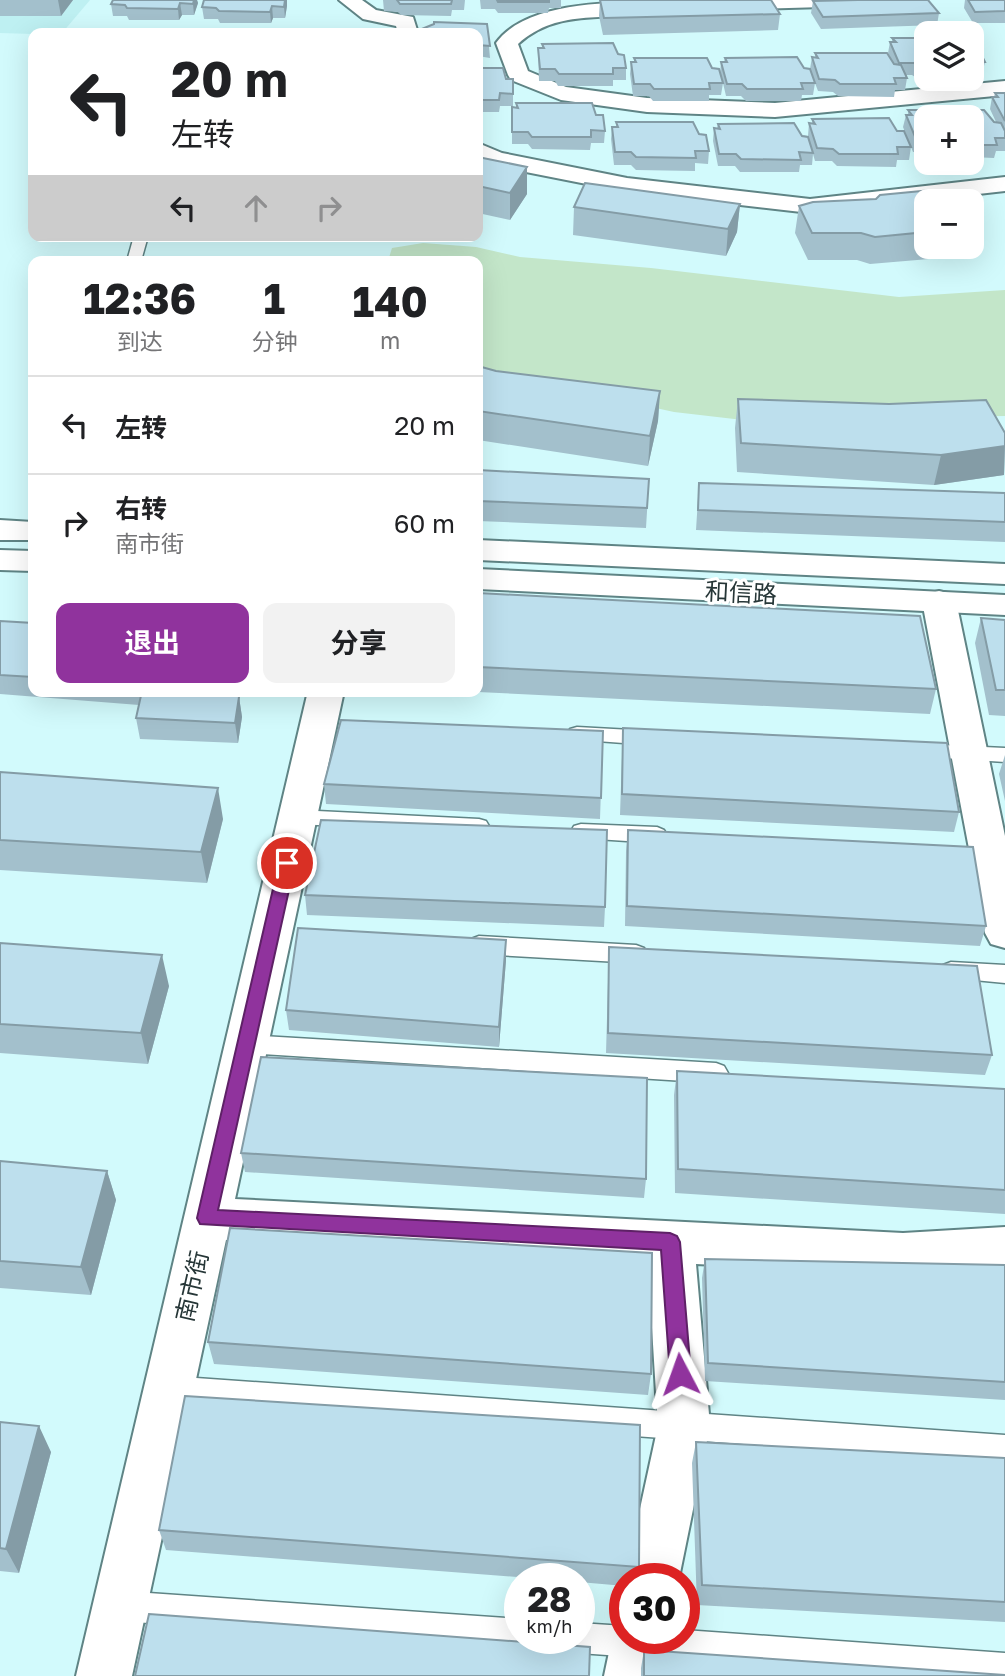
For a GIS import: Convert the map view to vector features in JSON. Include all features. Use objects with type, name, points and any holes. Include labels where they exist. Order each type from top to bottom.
[{"type":"street","points":[[349,0],[370,15],[405,20],[407,28]]},
{"type":"street","points":[[860,0],[585,10],[526,26],[507,43],[519,75],[530,80],[561,93],[647,105],[775,110],[1005,88]]},
{"type":"street","points":[[483,153],[495,159],[627,185],[810,206],[1005,184]]},
{"type":"street","points":[[0,530],[28,531]]},
{"type":"street","name":"和信路","points":[[483,550],[1005,574]]},
{"type":"street","points":[[0,560],[28,561]]},
{"type":"street","name":"和信路","points":[[483,579],[1005,605]]},
{"type":"street","points":[[939,601],[985,852],[1005,933]]},
{"type":"street","name":"南市街","points":[[104,1676],[246,1044],[285,934],[297,817],[326,712]]},
{"type":"street","points":[[206,1218],[903,1254],[1005,1248]]},
{"type":"street","points":[[655,1563],[684,1426],[670,1242]]},
{"type":"lane","points":[[554,733],[664,739]]},
{"type":"lane","points":[[900,750],[1005,755]]},
{"type":"lane","points":[[297,817],[505,828]]},
{"type":"lane","points":[[560,830],[671,836]]},
{"type":"lane","points":[[451,943],[659,955]]},
{"type":"lane","points":[[936,970],[1005,974]]},
{"type":"lane","points":[[246,1044],[743,1075]]},
{"type":"lane","points":[[168,1389],[1005,1449]]},
{"type":"lane","points":[[119,1606],[504,1633]]},
{"type":"lane","points":[[683,1654],[1005,1668]]},
{"type":"shaded area","points":[[0,0],[90,0],[66,28],[28,28],[28,34],[0,33]]},
{"type":"green space","points":[[423,243],[476,247],[520,257],[651,268],[899,297],[1005,290],[1005,416],[743,420],[674,412],[483,370],[483,256],[390,256],[392,248]]},
{"type":"building","points":[[113,0],[194,0],[193,4],[180,3],[178,9],[127,8],[125,5],[111,4]]},
{"type":"building","points":[[204,0],[285,0],[284,7],[272,6],[270,12],[219,11],[216,8],[202,7]]},
{"type":"building","points":[[397,0],[452,0],[451,4],[400,4]]},
{"type":"building","points":[[497,0],[549,0],[549,2],[498,2]]},
{"type":"building","points":[[600,0],[771,0],[780,14],[604,18]]},
{"type":"building","points":[[928,0],[939,13],[823,17],[813,1]]},
{"type":"building","points":[[968,0],[1005,0],[1005,11],[975,12]]},
{"type":"building","points":[[434,24],[487,24],[490,46],[483,45],[483,28],[424,28]]},
{"type":"building","points":[[892,38],[914,38],[914,63],[899,63],[890,42],[896,42]]},
{"type":"building","points":[[613,43],[618,54],[624,55],[626,68],[613,68],[613,74],[559,74],[555,69],[540,69],[538,48],[544,48],[542,44]]},
{"type":"building","points":[[815,53],[887,53],[894,64],[901,65],[907,78],[894,78],[896,84],[840,84],[835,80],[819,79],[812,57],[818,58]]},
{"type":"building","points":[[797,57],[804,68],[810,69],[815,83],[801,83],[803,89],[747,89],[742,84],[727,84],[721,62],[727,62],[725,58]]},
{"type":"building","points":[[634,58],[707,58],[712,68],[719,69],[723,83],[709,83],[710,89],[654,89],[650,84],[634,84],[631,62],[636,62]]},
{"type":"building","points":[[483,68],[503,68],[506,79],[513,79],[513,94],[500,93],[499,100],[483,100]]},
{"type":"building","points":[[995,93],[1005,93],[1005,121],[992,97],[998,97]]},
{"type":"building","points":[[516,103],[592,103],[596,115],[603,115],[605,131],[591,130],[591,137],[532,137],[528,132],[512,132],[512,107],[518,108]]},
{"type":"building","points":[[908,110],[914,110],[914,134],[906,115],[912,115]]},
{"type":"building","points":[[984,110],[994,122],[1001,123],[1005,131],[1005,138],[995,138],[997,145],[984,145]]},
{"type":"building","points":[[889,118],[897,131],[904,131],[911,147],[897,147],[898,154],[839,154],[833,149],[817,148],[809,123],[815,124],[812,119]]},
{"type":"building","points":[[616,122],[693,122],[699,134],[706,135],[709,151],[695,151],[696,158],[636,157],[631,152],[615,152],[612,127],[618,127]]},
{"type":"building","points":[[794,123],[802,136],[808,137],[813,153],[799,152],[801,160],[741,159],[736,154],[719,154],[714,128],[720,129],[718,124]]},
{"type":"building","points":[[483,158],[527,167],[510,193],[483,187]]},
{"type":"building","points":[[585,183],[740,204],[728,229],[574,207]]},
{"type":"building","points":[[914,192],[914,233],[875,237],[861,233],[812,233],[799,206],[813,202],[876,199],[880,195]]},
{"type":"building","points":[[483,367],[660,391],[650,436],[483,412]]},
{"type":"building","points":[[738,399],[889,404],[986,400],[1005,433],[1005,446],[941,455],[741,443]]},
{"type":"building","points":[[483,470],[649,479],[647,508],[483,501]]},
{"type":"building","points":[[699,483],[1005,493],[1005,522],[698,510]]},
{"type":"building","points":[[483,593],[920,616],[936,689],[483,667]]},
{"type":"building","points":[[981,618],[1005,620],[1005,690],[996,690]]},
{"type":"building","points":[[0,621],[28,623],[28,677],[0,675]]},
{"type":"building","points":[[141,697],[239,697],[235,723],[136,718]]},
{"type":"building","points":[[341,720],[603,731],[601,798],[324,784]]},
{"type":"building","points":[[623,728],[947,743],[959,812],[622,794]]},
{"type":"building","points":[[0,772],[218,788],[201,852],[0,840]]},
{"type":"building","points":[[321,820],[607,830],[605,907],[305,895]]},
{"type":"building","points":[[628,830],[973,847],[986,926],[627,906]]},
{"type":"building","points":[[298,928],[506,940],[499,1027],[286,1010]]},
{"type":"building","points":[[0,943],[162,955],[141,1033],[0,1024]]},
{"type":"building","points":[[609,947],[977,966],[992,1055],[608,1033]]},
{"type":"building","points":[[261,1057],[647,1078],[646,1179],[241,1153]]},
{"type":"building","points":[[677,1071],[1005,1089],[1005,1190],[678,1169]]},
{"type":"building","points":[[0,1161],[107,1171],[81,1267],[0,1261]]},
{"type":"building","points":[[230,1228],[652,1253],[651,1374],[208,1342]]},
{"type":"building","points":[[705,1259],[1005,1265],[1005,1382],[708,1363]]},
{"type":"building","points":[[185,1396],[640,1425],[639,1563],[609,1565],[159,1530]]},
{"type":"building","points":[[0,1422],[39,1426],[6,1549],[0,1548]]},
{"type":"building","points":[[696,1442],[1005,1458],[1005,1602],[702,1585]]},
{"type":"building","points":[[149,1614],[504,1641],[504,1654],[590,1654],[589,1676],[135,1676]]},
{"type":"building","points":[[644,1654],[700,1654],[1005,1675],[1005,1676],[644,1676]]},
{"type":"route","points":[[287,863],[206,1218],[670,1242],[680,1374]]}]
